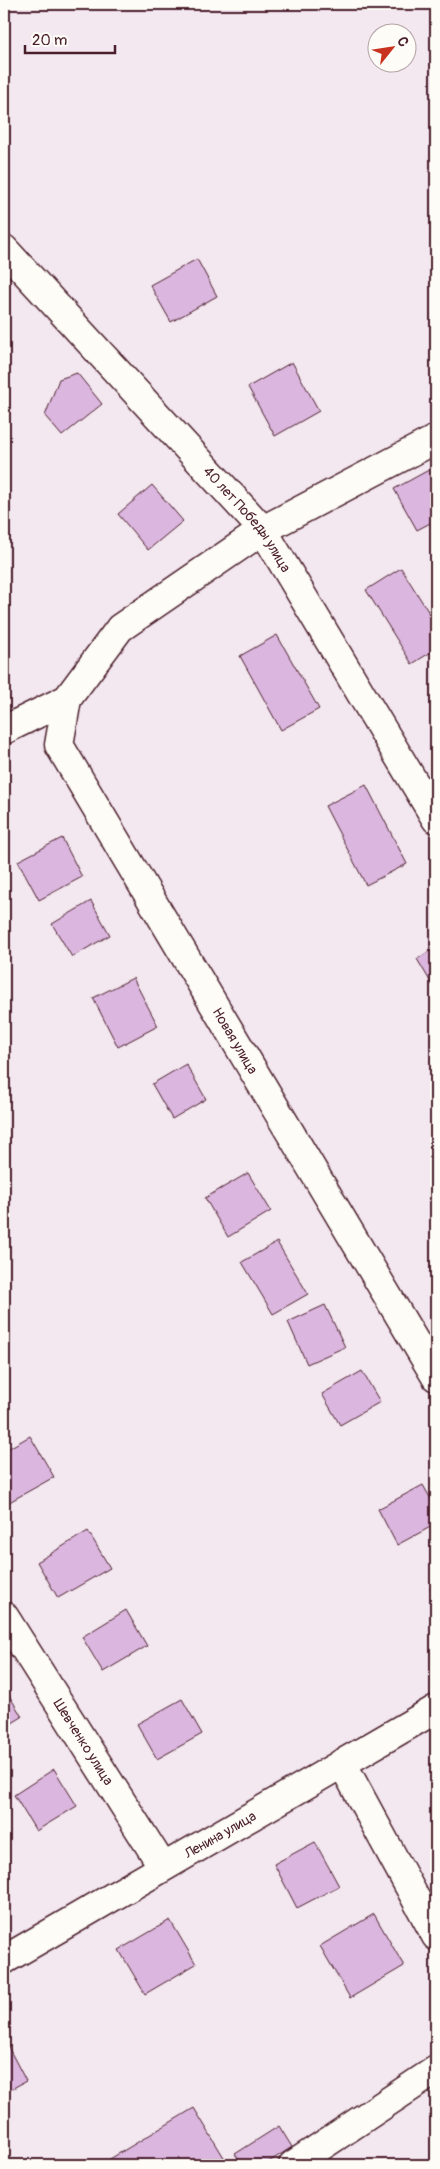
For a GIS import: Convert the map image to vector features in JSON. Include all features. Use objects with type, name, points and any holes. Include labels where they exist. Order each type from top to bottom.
[{"type":"street","name":"40 лет Победы улица","points":[[7,253],[263,530],[436,819]]},
{"type":"street","points":[[4,730],[67,699],[120,628],[263,530],[436,439]]},
{"type":"street","name":"Новая улица","points":[[67,699],[59,745],[436,1377]]},
{"type":"street","name":"Шевченко улица","points":[[4,1616],[163,1867]]},
{"type":"street","name":"Ленина улица","points":[[4,1960],[436,1709]]},
{"type":"street","points":[[342,1763],[436,1936]]},
{"type":"street","points":[[293,2165],[436,2070]]},
{"type":"building","points":[[197,259],[217,296],[171,322],[150,285]]},
{"type":"building","points":[[292,362],[319,411],[275,436],[248,387]]},
{"type":"building","points":[[77,373],[102,404],[62,436],[45,416],[59,379]]},
{"type":"building","points":[[436,466],[436,520],[417,530],[394,489]]},
{"type":"building","points":[[152,485],[183,521],[148,550],[118,514]]},
{"type":"building","points":[[401,568],[436,624],[436,649],[412,664],[366,590]]},
{"type":"building","points":[[277,635],[319,709],[281,730],[240,656]]},
{"type":"building","points":[[366,785],[407,864],[366,885],[325,806]]},
{"type":"building","points":[[62,838],[82,877],[39,900],[18,861]]},
{"type":"building","points":[[91,901],[110,935],[72,957],[52,924]]},
{"type":"building","points":[[436,947],[436,991],[417,959]]},
{"type":"building","points":[[133,978],[158,1026],[118,1047],[93,998]]},
{"type":"building","points":[[186,1064],[206,1099],[172,1119],[152,1084]]},
{"type":"building","points":[[248,1173],[271,1211],[228,1237],[205,1198]]},
{"type":"building","points":[[277,1242],[308,1294],[273,1314],[242,1262]]},
{"type":"building","points":[[325,1305],[345,1347],[307,1364],[288,1322]]},
{"type":"building","points":[[362,1371],[380,1402],[340,1425],[322,1394]]},
{"type":"building","points":[[30,1436],[54,1477],[4,1505],[4,1451]]},
{"type":"building","points":[[423,1485],[436,1508],[436,1524],[397,1545],[378,1509]]},
{"type":"building","points":[[88,1531],[110,1568],[58,1598],[37,1562]]},
{"type":"building","points":[[436,1585],[436,1600],[430,1588]]},
{"type":"building","points":[[126,1610],[147,1646],[103,1672],[82,1637]]},
{"type":"building","points":[[4,1687],[22,1717],[4,1728]]},
{"type":"building","points":[[182,1699],[202,1734],[157,1759],[137,1724]]},
{"type":"building","points":[[54,1769],[77,1806],[36,1831],[14,1795]]},
{"type":"building","points":[[315,1842],[339,1886],[297,1908],[274,1864]]},
{"type":"building","points":[[374,1914],[404,1966],[350,1998],[320,1946]]},
{"type":"building","points":[[170,1920],[196,1964],[145,1994],[119,1950]]},
{"type":"building","points":[[4,2039],[26,2081],[4,2093]]},
{"type":"building","points":[[194,2108],[228,2164],[100,2165]]},
{"type":"building","points":[[279,2126],[292,2147],[264,2165],[242,2165],[235,2154]]}]
